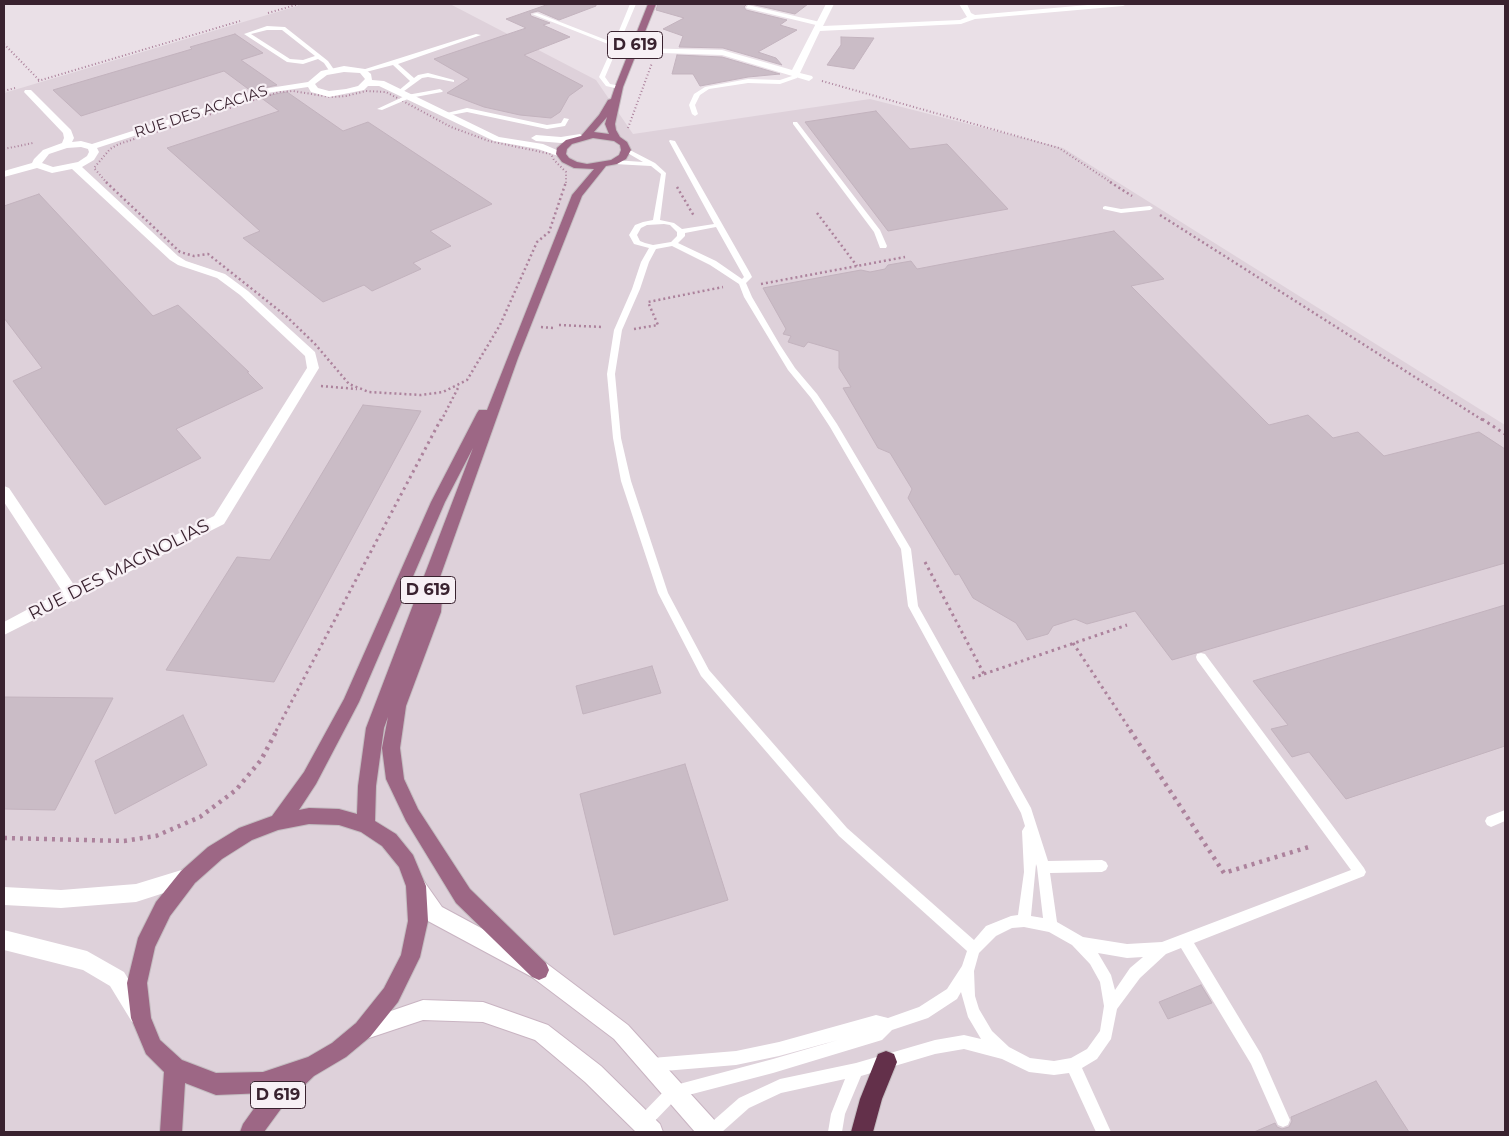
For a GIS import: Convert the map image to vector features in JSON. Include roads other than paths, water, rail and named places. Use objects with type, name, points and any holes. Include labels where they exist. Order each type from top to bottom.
[{"type":"highway","points":[[862,1132],[886,1062]]},
{"type":"main road","name":"D 619","points":[[617,139],[611,130],[610,124],[620,87],[652,4]]},
{"type":"main road","name":"D 619","points":[[583,137],[603,116],[620,87]]},
{"type":"main road","points":[[606,136],[617,139],[624,144],[626,150],[622,157],[601,166],[575,172],[561,154],[562,148],[569,142],[583,137],[606,136]]},
{"type":"main road","name":"D 619","points":[[366,825],[368,778],[375,728],[436,568],[512,358],[577,195],[601,166]]},
{"type":"main road","name":"D 619","points":[[575,172],[577,195]]},
{"type":"main road","name":"D 619","points":[[278,822],[310,778],[351,702],[438,502],[512,358]]},
{"type":"main road","points":[[436,568],[433,612],[398,706],[391,748],[395,779],[412,815],[463,896],[539,970]]},
{"type":"main road","points":[[309,816],[339,817],[366,825],[389,840],[406,860],[416,886],[418,920],[410,958],[391,995],[363,1030],[339,1050],[312,1066],[263,1083],[216,1084],[175,1068],[153,1046],[141,1018],[137,983],[145,945],[162,909],[188,877],[223,848],[246,834],[278,822],[309,816]]},
{"type":"main road","name":"D 619","points":[[251,1132],[275,1098],[312,1066]]},
{"type":"main road","points":[[171,1132],[175,1068]]},
{"type":"street","points":[[795,73],[830,4]]},
{"type":"street","points":[[964,4],[968,14],[974,17]]},
{"type":"street","points":[[819,26],[836,29],[961,22],[974,17],[1123,4]]},
{"type":"street","points":[[634,50],[722,53],[809,78]]},
{"type":"street","points":[[367,83],[369,79],[367,74],[362,71],[344,69],[332,71],[315,78],[311,84],[314,90],[329,94],[354,90],[367,83],[381,83],[403,96],[446,114],[477,131],[497,139],[540,146],[561,154]]},
{"type":"street","name":"RUE DES ACACIAS","points":[[92,147],[266,91],[311,84]]},
{"type":"street","points":[[27,87],[68,132],[69,138],[66,145]]},
{"type":"street","points":[[477,131],[546,140],[583,137]]},
{"type":"street","points":[[4,174],[37,165],[52,170],[75,166],[91,158],[94,152],[92,147],[81,144],[66,145],[46,152],[37,161],[37,165]]},
{"type":"street","name":"RUE DES MAGNOLIAS","points":[[4,629],[71,593],[220,520],[313,368],[311,355],[244,293],[221,276],[182,263],[174,258],[75,166]]},
{"type":"street","points":[[4,491],[71,593]]},
{"type":"street","points":[[4,896],[61,898],[136,893],[188,877]]},
{"type":"street","points":[[416,886],[435,914],[539,970],[622,1032],[673,1092],[711,1132]]},
{"type":"street","points":[[4,940],[87,961],[117,979],[141,1018]]},
{"type":"street","points":[[363,1030],[423,1010],[484,1012],[541,1032],[593,1074],[647,1128]]},
{"type":"lane","points":[[620,87],[608,85],[602,77],[633,4]]},
{"type":"lane","points":[[748,7],[819,26]]},
{"type":"lane","points":[[535,14],[608,43],[616,44]]},
{"type":"lane","points":[[318,56],[303,62],[288,60],[246,34],[267,28],[283,28],[318,56],[332,71]]},
{"type":"lane","points":[[362,71],[394,63],[478,34]]},
{"type":"lane","points":[[394,63],[413,81]]},
{"type":"lane","points":[[695,114],[692,105],[697,94],[707,88],[748,81],[780,82],[795,77],[795,73]]},
{"type":"lane","points":[[403,96],[413,81],[420,76],[428,74],[452,81]]},
{"type":"lane","points":[[380,109],[403,96],[440,91]]},
{"type":"lane","points":[[446,114],[467,110],[548,127],[563,125],[566,119]]},
{"type":"lane","points":[[796,123],[877,232],[883,246]]},
{"type":"lane","points":[[672,141],[748,277],[743,284]]},
{"type":"lane","points":[[626,150],[653,164],[664,174],[656,221]]},
{"type":"lane","points":[[614,162],[653,164]]},
{"type":"lane","points":[[1105,208],[1121,211],[1150,208]]},
{"type":"lane","points":[[718,225],[681,231],[672,224],[656,221],[638,227],[633,235],[637,242],[654,247],[673,244],[713,263],[743,284],[748,297],[778,349],[834,426],[906,549],[913,606],[1027,812],[1043,867],[1051,926]]},
{"type":"lane","points":[[673,244],[681,236],[681,231]]},
{"type":"lane","points":[[654,247],[645,262],[636,289],[618,330],[610,374],[617,438],[626,481],[663,593],[705,672],[843,832],[974,949]]},
{"type":"lane","points":[[1080,943],[1127,951],[1162,949],[1360,872],[1201,657]]},
{"type":"lane","points":[[1024,921],[1030,872],[1027,812]]},
{"type":"lane","points":[[1491,821],[1505,815]]},
{"type":"lane","points":[[1043,867],[1102,866]]},
{"type":"lane","points":[[647,1128],[673,1092],[772,1066],[877,1035],[888,1025],[923,1013],[952,994],[966,971],[974,949],[991,931],[1011,922],[1024,921],[1051,926],[1080,943],[1095,959],[1106,980],[1111,1006],[1106,1034],[1092,1054],[1073,1064],[1054,1068],[1029,1065],[1004,1052],[964,1042],[936,1047],[856,1070],[780,1086],[744,1103],[711,1132]]},
{"type":"lane","points":[[1184,940],[1256,1059],[1284,1120]]},
{"type":"lane","points":[[1111,1006],[1135,973],[1162,949]]},
{"type":"lane","points":[[966,971],[968,996],[973,1012],[987,1036],[1004,1052]]},
{"type":"lane","points":[[650,1065],[736,1058],[876,1022],[888,1025]]},
{"type":"lane","points":[[1073,1064],[1104,1132]]},
{"type":"lane","points":[[834,1132],[838,1114],[856,1070]]}]
